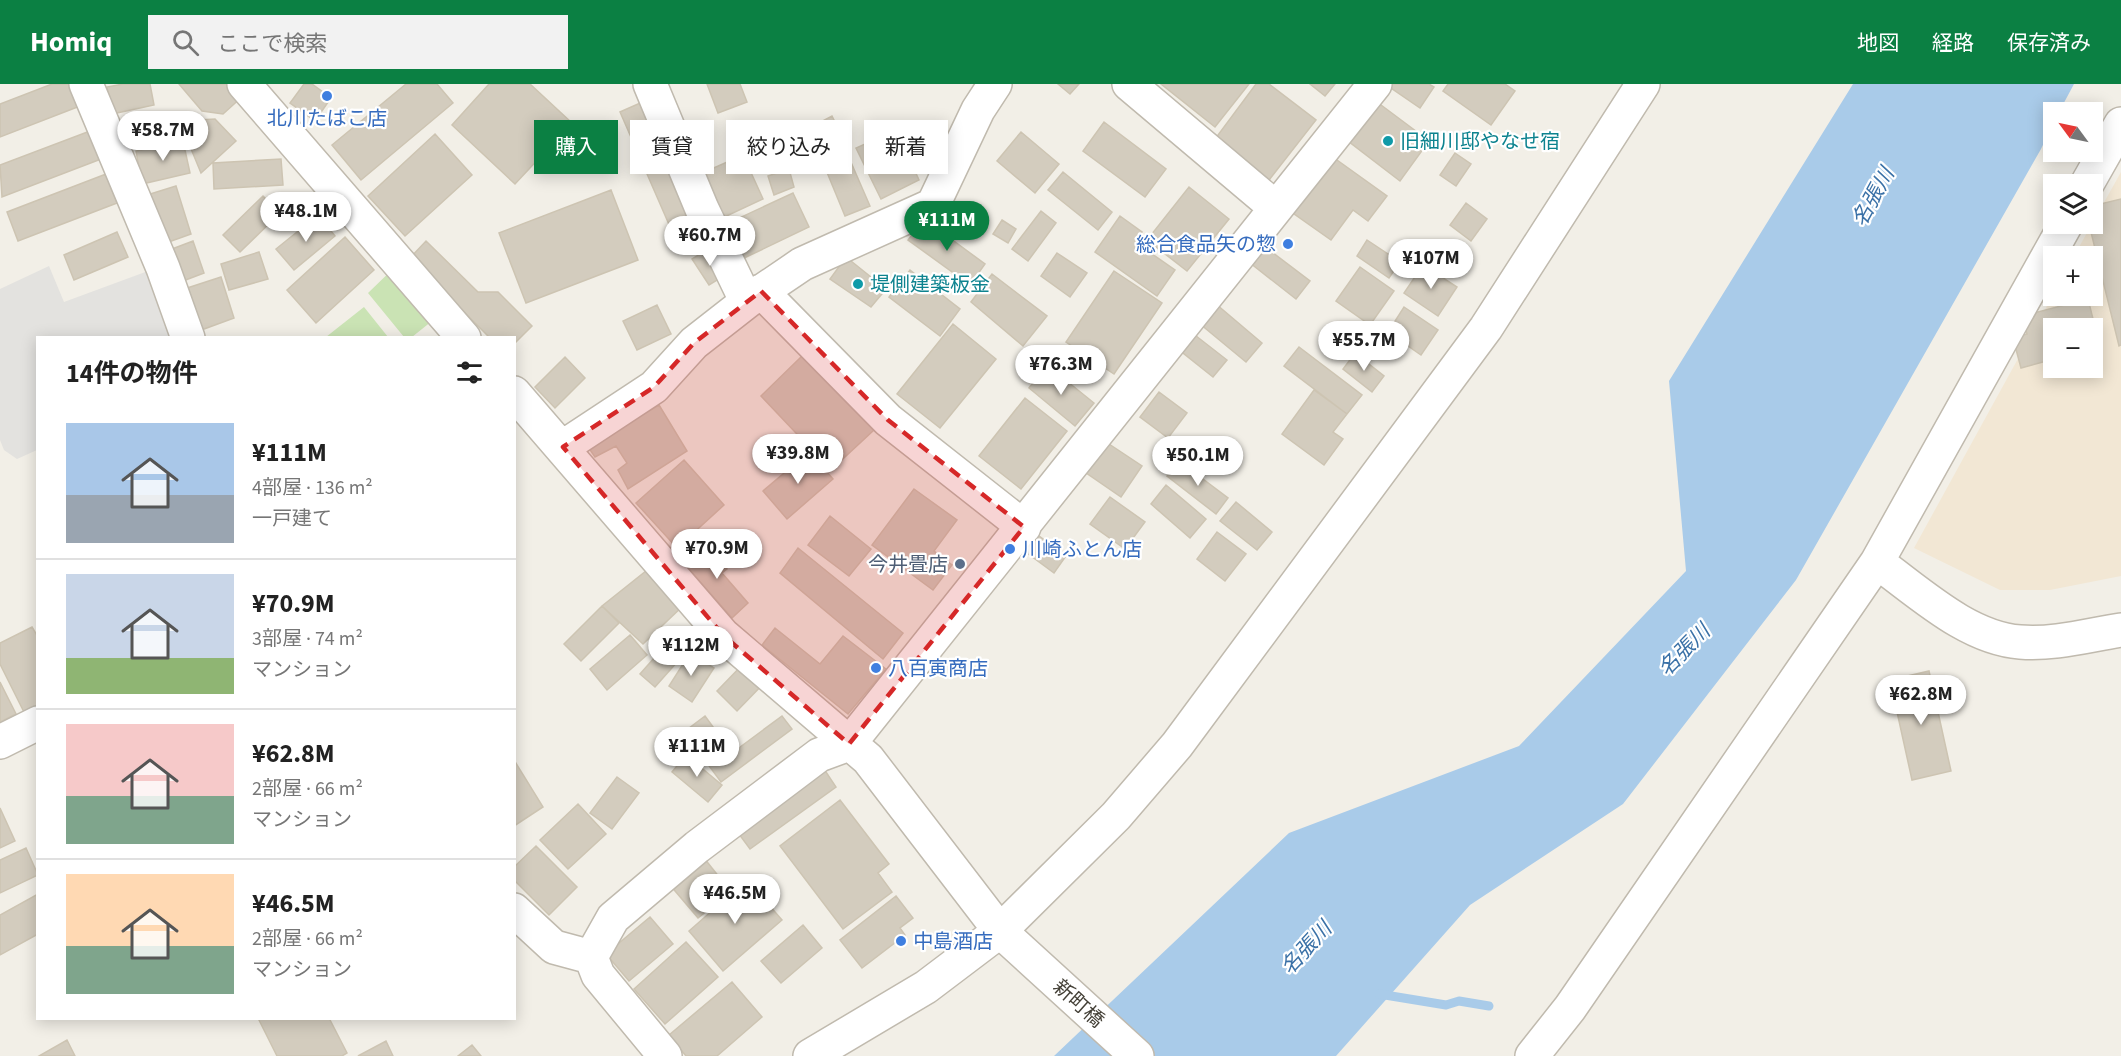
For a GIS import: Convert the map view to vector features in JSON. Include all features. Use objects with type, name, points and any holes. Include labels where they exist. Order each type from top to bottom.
[{"type":"street","points":[[86,84],[163,268],[187,336]]},
{"type":"street","points":[[244,84],[462,336]]},
{"type":"street","points":[[650,84],[702,209],[741,290],[755,296],[888,420],[1024,527]]},
{"type":"street","points":[[563,447],[654,387],[694,343],[755,296],[802,264],[933,204],[978,110],[995,84]]},
{"type":"street","points":[[1129,84],[1276,208]]},
{"type":"street","points":[[591,957],[613,918],[697,847],[819,755],[849,744],[1375,84]]},
{"type":"street","points":[[810,1056],[926,987],[1010,941],[1177,745],[1486,328],[1643,84]]},
{"type":"street","points":[[2093,174],[2121,124]]},
{"type":"street","points":[[1532,1056],[1570,1008],[1877,562],[2060,234]]},
{"type":"street","name":"新町橋","points":[[516,395],[723,635],[868,759],[1010,941],[1137,1056]]},
{"type":"street","points":[[1877,562],[1964,623],[1993,637],[2021,642],[2121,630]]},
{"type":"street","points":[[0,742],[36,724]]},
{"type":"street","points":[[516,912],[554,947],[591,957]]},
{"type":"street","points":[[591,957],[598,975],[665,1056]]},
{"type":"highlighted area","points":[[761,291],[888,420],[1024,527],[849,744],[723,635],[563,447],[654,387],[694,343]]},
{"type":"shaded area","points":[[2121,172],[2121,576],[2050,590],[2000,590],[1914,548],[2047,306],[2103,306],[2103,246],[2080,246],[2086,234],[2103,234],[2103,204]]},
{"type":"shaded area","points":[[49,266],[64,302],[148,271],[174,336],[36,336],[36,450],[17,459],[4,450],[0,440],[0,289]]},
{"type":"green space","points":[[397,265],[437,317],[413,336],[403,336],[368,293]]},
{"type":"green space","points":[[364,307],[387,336],[327,336]]},
{"type":"water","name":"名張川","points":[[1853,84],[2074,84],[2064,102],[2043,102],[2043,145],[2041,149],[1796,580],[1623,804],[1470,905],[1336,1056],[1054,1056],[1289,833],[1519,746],[1686,571],[1669,381]]},
{"type":"building","points":[[52,84],[72,84],[80,106],[0,137],[0,104]]},
{"type":"building","points":[[123,84],[150,84],[154,105],[112,114],[107,87]]},
{"type":"building","points":[[179,84],[233,84],[243,96],[223,114],[202,111]]},
{"type":"building","points":[[304,84],[312,84],[331,98],[315,121],[290,103]]},
{"type":"building","points":[[406,84],[437,84],[453,103],[361,180],[332,145]]},
{"type":"building","points":[[489,84],[530,84],[569,120],[534,120],[534,164],[515,184],[452,125]]},
{"type":"building","points":[[707,84],[740,84],[747,102],[718,113]]},
{"type":"building","points":[[1058,84],[1079,84],[1070,94]]},
{"type":"building","points":[[1161,84],[1249,84],[1215,127]]},
{"type":"building","points":[[1256,84],[1269,84],[1316,120],[1269,180],[1215,139]]},
{"type":"building","points":[[1310,84],[1335,84],[1325,96]]},
{"type":"building","points":[[1385,84],[1429,84],[1434,87],[1420,108]]},
{"type":"building","points":[[1448,84],[1505,84],[1515,91],[1491,125],[1443,91]]},
{"type":"building","points":[[647,100],[656,120],[630,120],[630,135],[620,112]]},
{"type":"building","name":"旧細川邸やなせ宿","points":[[1377,102],[1429,141],[1400,181],[1348,141]]},
{"type":"building","points":[[156,112],[162,133],[125,143],[119,122]]},
{"type":"building","points":[[215,119],[236,141],[201,173],[182,127],[198,120]]},
{"type":"building","points":[[1104,122],[1166,169],[1145,197],[1083,151]]},
{"type":"building","points":[[90,131],[101,159],[2,197],[0,165]]},
{"type":"building","points":[[1021,132],[1059,164],[1035,193],[997,161]]},
{"type":"building","points":[[435,134],[472,175],[405,236],[368,196]]},
{"type":"building","points":[[183,141],[190,173],[142,184],[136,151]]},
{"type":"building","points":[[864,144],[864,164],[856,148]]},
{"type":"building","points":[[1455,153],[1471,164],[1456,186],[1440,175]]},
{"type":"building","points":[[1330,155],[1387,196],[1368,221],[1353,210],[1331,240],[1290,211]]},
{"type":"building","points":[[281,159],[283,185],[214,189],[213,163]]},
{"type":"building","points":[[726,163],[726,174],[752,174],[763,199],[718,220],[698,175],[714,174],[714,168]]},
{"type":"building","points":[[852,165],[870,206],[845,216],[828,174],[852,174]]},
{"type":"building","points":[[1063,172],[1112,212],[1098,230],[1048,190]]},
{"type":"building","points":[[106,174],[117,203],[18,241],[7,212]]},
{"type":"building","points":[[647,174],[679,174],[698,217],[671,229]]},
{"type":"building","points":[[790,174],[794,187],[774,195],[768,176]]},
{"type":"building","points":[[869,174],[916,174],[919,180],[881,199]]},
{"type":"building","points":[[176,186],[191,234],[163,244],[147,195]]},
{"type":"building","points":[[1189,187],[1229,219],[1187,271],[1147,240]]},
{"type":"building","points":[[611,190],[638,260],[526,303],[499,233]]},
{"type":"building","points":[[793,193],[809,227],[738,261],[722,226]]},
{"type":"building","points":[[263,196],[280,213],[240,252],[223,235]]},
{"type":"building","points":[[2121,199],[2121,345],[2119,346],[2103,281],[2103,246],[2094,246],[2091,234],[2103,234],[2103,203]]},
{"type":"building","points":[[1466,203],[1487,219],[1471,241],[1450,225]]},
{"type":"building","points":[[1041,211],[1056,223],[1028,261],[1012,249]]},
{"type":"building","points":[[318,215],[335,236],[294,270],[276,249]]},
{"type":"building","points":[[1120,216],[1142,232],[1135,242],[1175,270],[1157,296],[1095,252]]},
{"type":"building","points":[[924,219],[985,264],[970,285],[908,240]]},
{"type":"building","points":[[1002,220],[1016,229],[1008,243],[993,234]]},
{"type":"building","points":[[117,232],[128,257],[74,280],[64,255]]},
{"type":"building","points":[[345,237],[374,270],[316,323],[287,290]]},
{"type":"building","points":[[1367,240],[1400,262],[1389,278],[1357,256]]},
{"type":"building","points":[[193,241],[204,273],[183,281],[172,249]]},
{"type":"building","points":[[426,241],[478,292],[498,292],[532,326],[516,342],[516,336],[488,336],[410,258]]},
{"type":"building","points":[[1264,246],[1310,281],[1296,299],[1250,263]]},
{"type":"building","points":[[710,248],[727,274],[709,285],[692,259]]},
{"type":"building","points":[[259,252],[268,279],[229,290],[221,264]]},
{"type":"building","points":[[1057,253],[1087,273],[1070,297],[1041,276]]},
{"type":"building","name":"堤側建築板金","points":[[846,257],[886,289],[871,307],[830,279]]},
{"type":"building","points":[[1423,265],[1457,287],[1438,316],[1404,293]]},
{"type":"building","points":[[1360,267],[1394,291],[1370,325],[1336,301]]},
{"type":"building","points":[[910,270],[960,309],[940,336],[889,297]]},
{"type":"building","points":[[1114,271],[1162,303],[1114,374],[1066,342]]},
{"type":"building","points":[[992,274],[1047,316],[1023,346],[971,302]]},
{"type":"building","points":[[221,277],[234,318],[196,332],[181,290]]},
{"type":"building","points":[[1216,304],[1262,343],[1246,362],[1200,324]]},
{"type":"building","points":[[657,305],[671,334],[637,350],[623,321]]},
{"type":"building","points":[[2061,306],[2090,306],[2093,318],[2043,318],[2043,362],[2021,368],[2013,338],[2027,334],[2022,316]]},
{"type":"building","points":[[1404,307],[1438,330],[1421,355],[1388,332]]},
{"type":"building","points":[[953,324],[996,359],[940,428],[897,394]]},
{"type":"building","points":[[1191,332],[1227,360],[1213,377],[1178,349]]},
{"type":"building","points":[[1299,347],[1362,395],[1347,414],[1284,366]]},
{"type":"building","points":[[1355,353],[1384,376],[1372,392],[1343,369]]},
{"type":"building","points":[[803,355],[874,430],[831,470],[761,396]]},
{"type":"building","points":[[565,357],[585,378],[555,408],[535,387]]},
{"type":"building","points":[[1047,365],[1094,403],[1075,426],[1029,388]]},
{"type":"building","points":[[1314,390],[1347,414],[1333,432],[1343,439],[1324,465],[1282,434]]},
{"type":"building","points":[[1159,392],[1187,413],[1168,438],[1140,417]]},
{"type":"building","points":[[1025,398],[1067,431],[1021,489],[979,456]]},
{"type":"building","points":[[659,405],[687,451],[628,489],[618,470],[627,463],[616,446],[595,457],[586,444],[639,411],[642,415]]},
{"type":"building","points":[[1100,438],[1142,466],[1121,497],[1079,468]]},
{"type":"building","points":[[809,452],[833,479],[787,519],[763,491]]},
{"type":"building","points":[[684,460],[724,505],[677,548],[636,503]]},
{"type":"building","points":[[1179,461],[1228,498],[1216,514],[1167,476]]},
{"type":"building","points":[[1166,485],[1206,519],[1190,538],[1151,504]]},
{"type":"building","points":[[914,489],[957,520],[934,551],[952,565],[933,590],[872,545]]},
{"type":"building","points":[[1110,497],[1145,522],[1125,549],[1090,524]]},
{"type":"building","points":[[1236,502],[1272,532],[1257,550],[1220,521]]},
{"type":"building","points":[[830,516],[871,549],[849,576],[808,545]]},
{"type":"building","points":[[1031,530],[1066,556],[1054,573],[1019,547]]},
{"type":"building","points":[[1217,532],[1246,554],[1225,581],[1197,559]]},
{"type":"building","points":[[715,542],[724,552],[717,558],[727,569],[722,573],[748,603],[732,618],[687,567]]},
{"type":"building","points":[[798,548],[903,633],[883,659],[780,573]]},
{"type":"building","points":[[651,567],[686,603],[643,644],[602,606]]},
{"type":"building","points":[[602,606],[619,623],[581,661],[564,644]]},
{"type":"building","points":[[32,627],[36,634],[36,706],[24,712],[0,664],[0,643]]},
{"type":"building","points":[[775,628],[820,664],[843,636],[886,669],[848,714],[762,645]]},
{"type":"building","points":[[630,635],[647,655],[607,690],[590,669]]},
{"type":"building","points":[[663,648],[678,661],[655,687],[640,674]]},
{"type":"building","points":[[690,653],[714,668],[692,702],[669,686]]},
{"type":"building","points":[[746,661],[766,681],[737,711],[717,691]]},
{"type":"building","points":[[1929,671],[1951,771],[1912,780],[1890,680]]},
{"type":"building","points":[[0,682],[16,714],[0,722]]},
{"type":"building","points":[[705,716],[732,753],[782,716],[792,729],[721,782],[684,732]]},
{"type":"building","points":[[686,755],[722,785],[708,802],[672,772]]},
{"type":"building","points":[[516,763],[543,807],[516,825]]},
{"type":"building","points":[[820,763],[836,787],[750,849],[733,826]]},
{"type":"building","points":[[617,777],[639,793],[612,829],[590,813]]},
{"type":"building","points":[[840,800],[889,864],[878,873],[892,892],[843,929],[780,846]]},
{"type":"building","points":[[578,804],[606,834],[568,869],[540,840]]},
{"type":"building","points":[[0,808],[15,841],[0,848]]},
{"type":"building","points":[[536,846],[577,887],[549,915],[516,882],[516,865]]},
{"type":"building","points":[[26,848],[36,870],[36,876],[0,893],[0,860]]},
{"type":"building","points":[[704,858],[731,892],[698,918],[670,885]]},
{"type":"building","points":[[747,880],[782,920],[723,971],[689,931]]},
{"type":"building","points":[[36,895],[36,935],[0,955],[0,915]]},
{"type":"building","points":[[896,896],[913,918],[900,928],[905,935],[862,968],[840,940]]},
{"type":"building","points":[[650,917],[673,944],[629,981],[606,954]]},
{"type":"building","points":[[803,925],[822,948],[781,983],[761,961]]},
{"type":"building","points":[[686,942],[718,977],[665,1024],[634,989]]},
{"type":"building","points":[[732,982],[762,1017],[717,1056],[686,1056],[669,1035]]},
{"type":"building","points":[[259,1020],[330,1020],[347,1053],[342,1056],[277,1056]]},
{"type":"building","points":[[67,1040],[75,1056],[39,1056]]},
{"type":"building","points":[[386,1041],[393,1056],[358,1056]]},
{"type":"building","points":[[472,1045],[481,1056],[458,1056]]},
{"type":"waterway","points":[[1379,994],[1446,1005],[1459,1001],[1489,1006]]},
{"type":"place","name":"北川たばこ店","points":[[327,96]]},
{"type":"place","name":"旧細川邸やなせ宿","points":[[1388,141]]},
{"type":"place","name":"総合食品矢の惣","points":[[1288,244]]},
{"type":"place","name":"堤側建築板金","points":[[858,284]]},
{"type":"place","name":"川崎ふとん店","points":[[1010,549]]},
{"type":"place","name":"今井畳店","points":[[960,564]]},
{"type":"place","name":"八百寅商店","points":[[876,668]]},
{"type":"place","name":"中島酒店","points":[[901,941]]}]
